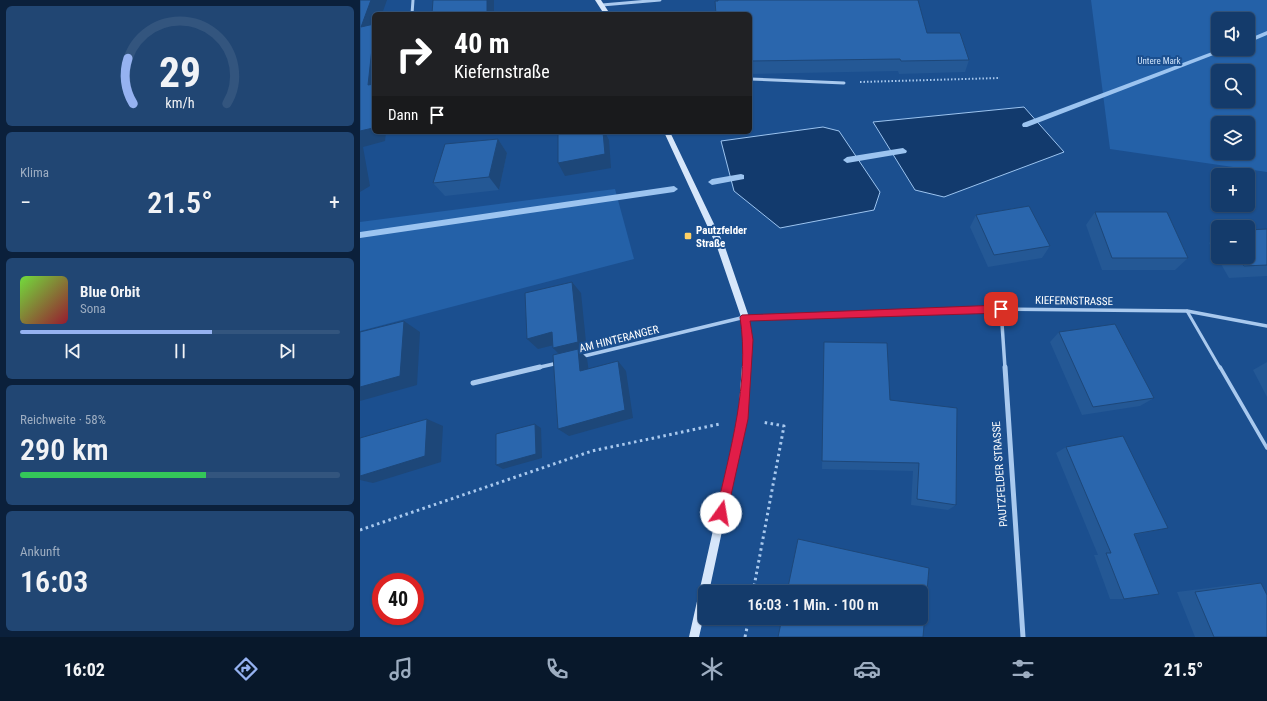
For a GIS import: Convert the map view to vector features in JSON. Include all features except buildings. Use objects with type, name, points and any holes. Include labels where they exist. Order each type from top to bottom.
[{"type":"street","points":[[412,0],[412,12]]},
{"type":"street","points":[[598,0],[606,12]]},
{"type":"street","points":[[602,5],[660,0]]},
{"type":"street","points":[[752,79],[844,83]]},
{"type":"street","points":[[668,134],[721,247],[745,317],[748,340],[742,419],[694,637]]},
{"type":"street","name":"KIEFERNSTRASSE","points":[[745,317],[1001,309],[1187,311],[1267,326]]},
{"type":"street","name":"PAUTZFELDER STRASSE","points":[[1001,309],[1023,637]]},
{"type":"street","name":"AM HINTERANGER","points":[[572,359],[745,317]]},
{"type":"street","points":[[473,383],[564,361]]},
{"type":"lane","points":[[1187,311],[1267,448]]},
{"type":"path","points":[[844,83],[1000,78]]},
{"type":"path","points":[[360,530],[592,451],[742,419],[784,426],[754,585]]},
{"type":"path","points":[[745,637],[748,625]]},
{"type":"green space","name":"Untere Mark","points":[[1091,0],[1267,0],[1267,172],[1255,170],[1255,168],[1240,168],[1110,149]]},
{"type":"green space","points":[[615,189],[634,259],[360,331],[360,222]]},
{"type":"shaded area","points":[[1024,107],[1064,152],[944,197],[915,190],[873,122]]},
{"type":"shaded area","points":[[823,127],[839,131],[880,192],[874,210],[780,228],[734,191],[721,141]]},
{"type":"waterway","points":[[1255,38],[1267,33]]},
{"type":"waterway","points":[[1025,125],[1211,55]]},
{"type":"waterway","points":[[847,160],[903,151]]},
{"type":"waterway","points":[[712,182],[741,177]]},
{"type":"waterway","points":[[360,235],[674,189]]},
{"type":"place","name":"Pautzfelder Straße","points":[[688,236]]},
{"type":"route","points":[[721,513],[742,419],[748,340],[745,317],[1001,309]]}]
